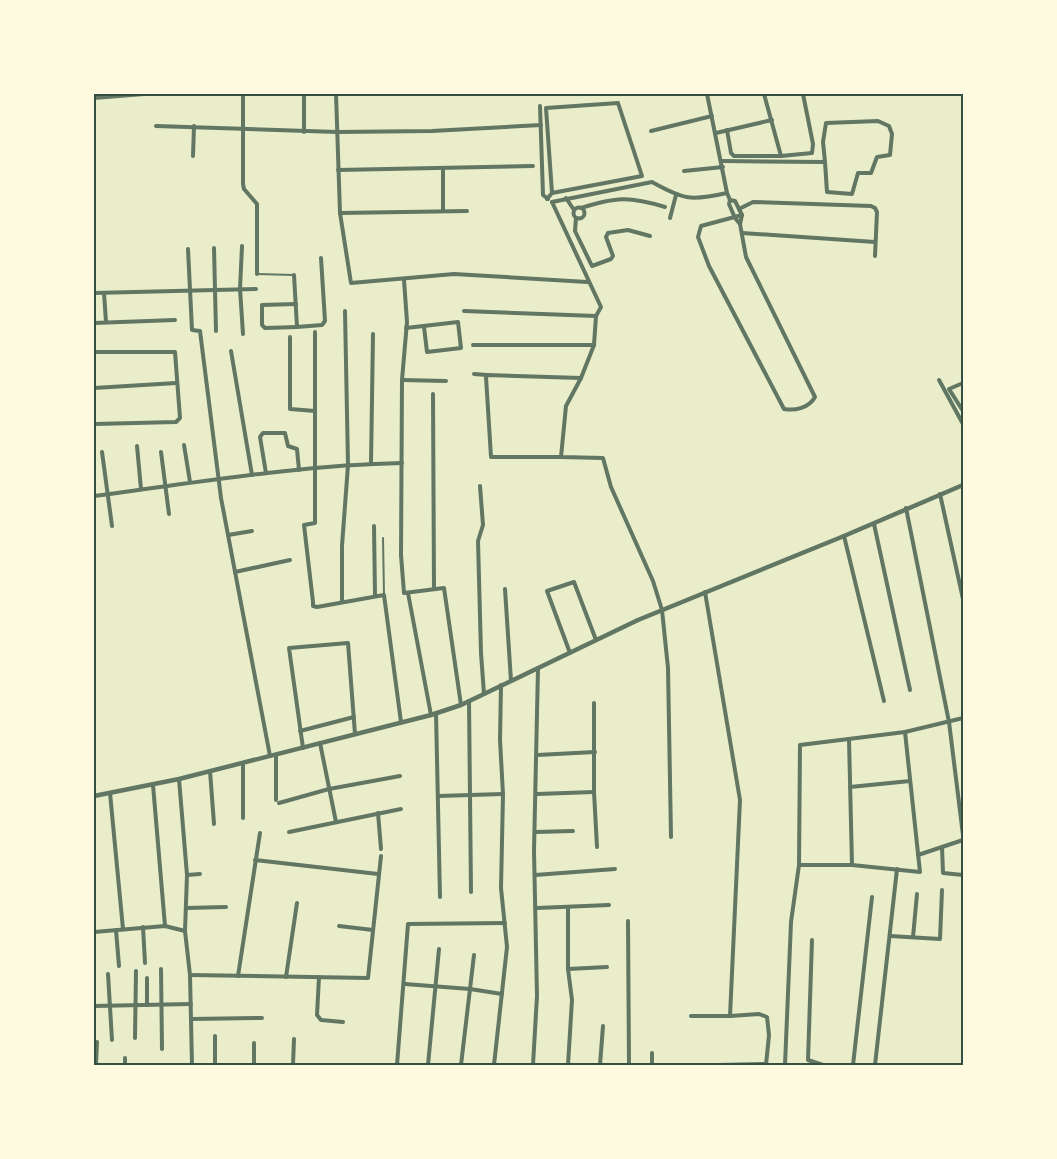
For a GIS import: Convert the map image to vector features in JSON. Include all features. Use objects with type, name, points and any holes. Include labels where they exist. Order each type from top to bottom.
[{"type":"street","points":[[94,98],[144,94]]},
{"type":"street","points":[[243,94],[243,184],[244,189],[257,204],[257,274]]},
{"type":"street","points":[[304,94],[304,132]]},
{"type":"street","points":[[364,94],[336,94],[340,214],[351,283],[404,280],[454,274],[587,282]]},
{"type":"street","points":[[707,94],[730,200],[729,204],[740,224]]},
{"type":"street","points":[[764,94],[780,156]]},
{"type":"street","points":[[727,130],[731,153],[734,156],[780,156],[812,153],[813,144],[803,94]]},
{"type":"street","points":[[547,198],[552,193],[642,176],[618,103],[546,108],[552,193]]},
{"type":"street","points":[[540,106],[543,195],[552,202],[587,282],[601,307],[596,316],[594,346],[581,378],[566,406],[561,457]]},
{"type":"street","points":[[651,131],[712,116]]},
{"type":"street","points":[[716,133],[772,120]]},
{"type":"street","points":[[878,121],[889,126],[892,134],[890,155],[877,157],[871,173],[858,173],[852,194],[827,192],[825,162],[823,142],[826,123],[878,121]]},
{"type":"street","points":[[156,126],[337,132],[432,131],[540,124]]},
{"type":"street","points":[[193,156],[194,126]]},
{"type":"street","points":[[722,161],[825,162]]},
{"type":"street","points":[[338,170],[533,166]]},
{"type":"street","points":[[684,172],[723,167]]},
{"type":"street","points":[[443,169],[443,211]]},
{"type":"street","points":[[552,202],[652,182],[676,195],[705,199],[727,193]]},
{"type":"street","points":[[670,218],[676,195]]},
{"type":"street","points":[[566,198],[574,210],[573,215],[576,218],[575,232],[592,266],[604,263],[613,256],[606,237],[608,233],[628,230],[650,236]]},
{"type":"street","points":[[574,210],[613,200],[638,199],[665,207]]},
{"type":"street","points":[[730,200],[734,201],[742,216],[740,224],[746,257],[815,397],[812,403],[792,411],[784,409],[709,266],[698,237],[701,226],[742,216]]},
{"type":"street","points":[[738,209],[753,202],[871,206],[877,212],[874,256]]},
{"type":"street","points":[[576,218],[583,216],[584,210],[581,208]]},
{"type":"street","points":[[340,214],[467,211]]},
{"type":"street","points":[[742,233],[875,242]]},
{"type":"street","points":[[242,246],[240,289],[243,334]]},
{"type":"street","points":[[214,248],[216,331]]},
{"type":"street","points":[[188,249],[192,330],[200,331],[218,479],[270,756]]},
{"type":"street","points":[[296,304],[262,305],[262,325],[265,328],[316,327],[322,325],[325,320],[321,258]]},
{"type":"street","points":[[294,275],[297,327]]},
{"type":"street","points":[[404,280],[406,328],[402,380],[402,554],[404,593],[444,588],[461,705]]},
{"type":"street","points":[[94,293],[256,290]]},
{"type":"street","points":[[104,293],[106,322]]},
{"type":"street","points":[[464,311],[596,316]]},
{"type":"street","points":[[342,602],[342,546],[348,464],[345,312]]},
{"type":"street","points":[[94,323],[175,320]]},
{"type":"street","points":[[406,328],[458,322],[461,348],[427,352],[424,327]]},
{"type":"street","points":[[315,332],[315,523],[304,525],[313,606],[384,596],[401,722]]},
{"type":"street","points":[[371,464],[373,334]]},
{"type":"street","points":[[290,338],[290,409],[315,411]]},
{"type":"street","points":[[473,345],[594,346]]},
{"type":"street","points":[[231,351],[252,475]]},
{"type":"street","points":[[94,352],[175,352],[179,420],[94,424]]},
{"type":"street","points":[[474,374],[581,378]]},
{"type":"street","points":[[487,375],[491,457],[603,458],[611,487],[653,581],[662,610],[668,668],[671,837]]},
{"type":"street","points":[[402,380],[446,381]]},
{"type":"street","points":[[939,380],[963,424]]},
{"type":"street","points":[[94,388],[176,383]]},
{"type":"street","points":[[963,383],[949,389],[963,411]]},
{"type":"street","points":[[433,394],[434,589]]},
{"type":"street","points":[[266,473],[260,437],[263,433],[285,433],[288,446],[297,449],[299,470]]},
{"type":"street","points":[[184,445],[190,482]]},
{"type":"street","points":[[137,446],[142,489]]},
{"type":"street","points":[[102,452],[112,526]]},
{"type":"street","points":[[160,452],[169,514]]},
{"type":"street","points":[[94,496],[190,482],[348,464],[402,463]]},
{"type":"street","points":[[94,796],[180,779],[434,714],[461,705],[662,610],[874,524],[906,508],[963,485]]},
{"type":"street","points":[[480,486],[482,525],[478,550],[480,653],[484,694]]},
{"type":"street","points":[[940,494],[963,600]]},
{"type":"street","points":[[906,508],[949,722],[963,835]]},
{"type":"street","points":[[874,524],[910,690]]},
{"type":"street","points":[[374,526],[375,596]]},
{"type":"street","points":[[228,535],[252,531]]},
{"type":"street","points":[[844,536],[884,701]]},
{"type":"street","points":[[235,572],[290,560]]},
{"type":"street","points":[[570,653],[546,592],[574,582],[596,640]]},
{"type":"street","points":[[505,589],[511,681]]},
{"type":"street","points":[[408,592],[434,714],[440,897]]},
{"type":"street","points":[[705,592],[740,800],[730,1016]]},
{"type":"street","points":[[303,748],[289,648],[348,643],[356,734]]},
{"type":"street","points":[[533,1065],[537,996],[535,832],[538,668]]},
{"type":"street","points":[[494,1065],[507,947],[501,888],[503,794],[500,740],[501,685]]},
{"type":"street","points":[[469,701],[471,892]]},
{"type":"street","points":[[594,703],[594,792],[597,847]]},
{"type":"street","points":[[300,731],[354,717]]},
{"type":"street","points":[[785,1065],[791,922],[799,865],[800,745],[905,732],[963,718]]},
{"type":"street","points":[[799,865],[852,865],[920,872],[905,732]]},
{"type":"street","points":[[849,739],[852,865]]},
{"type":"street","points":[[320,743],[336,822]]},
{"type":"street","points":[[537,755],[595,752]]},
{"type":"street","points":[[276,755],[278,802],[329,789],[400,776]]},
{"type":"street","points":[[243,763],[243,818]]},
{"type":"street","points":[[210,771],[214,824]]},
{"type":"street","points":[[180,779],[187,875],[185,931],[190,975],[192,1065]]},
{"type":"street","points":[[850,787],[910,781]]},
{"type":"street","points":[[153,785],[165,926]]},
{"type":"street","points":[[537,794],[594,792]]},
{"type":"street","points":[[110,793],[123,929]]},
{"type":"street","points":[[438,796],[503,794]]},
{"type":"street","points":[[289,832],[401,808]]},
{"type":"street","points":[[378,813],[381,848]]},
{"type":"street","points":[[535,832],[573,831]]},
{"type":"street","points":[[238,976],[260,833]]},
{"type":"street","points":[[918,855],[963,840]]},
{"type":"street","points":[[942,847],[944,873],[963,875]]},
{"type":"street","points":[[190,975],[368,978],[381,856]]},
{"type":"street","points":[[255,860],[378,874]]},
{"type":"street","points":[[536,875],[615,869]]},
{"type":"street","points":[[875,1065],[897,869]]},
{"type":"street","points":[[187,875],[200,874]]},
{"type":"street","points":[[890,936],[940,939],[942,890]]},
{"type":"street","points":[[913,937],[917,894]]},
{"type":"street","points":[[852,1065],[872,897]]},
{"type":"street","points":[[286,977],[297,903]]},
{"type":"street","points":[[537,908],[609,905]]},
{"type":"street","points":[[186,908],[226,907]]},
{"type":"street","points":[[568,907],[568,969],[572,1000],[568,1065]]},
{"type":"street","points":[[628,921],[629,1065]]},
{"type":"street","points":[[397,1065],[405,984],[408,924],[505,923]]},
{"type":"street","points":[[94,932],[165,926],[185,931]]},
{"type":"street","points":[[339,926],[373,930]]},
{"type":"street","points":[[143,927],[145,963]]},
{"type":"street","points":[[116,930],[119,966]]},
{"type":"street","points":[[812,940],[808,1060],[823,1065]]},
{"type":"street","points":[[428,1065],[437,987],[439,949]]},
{"type":"street","points":[[461,1065],[474,955]]},
{"type":"street","points":[[568,969],[607,967]]},
{"type":"street","points":[[160,968],[162,1049]]},
{"type":"street","points":[[135,1038],[136,971]]},
{"type":"street","points":[[108,974],[112,1040]]},
{"type":"street","points":[[319,977],[317,1016],[321,1020],[343,1022]]},
{"type":"street","points":[[146,978],[147,1005]]},
{"type":"street","points":[[405,984],[470,989],[502,994]]},
{"type":"street","points":[[94,1006],[191,1004]]},
{"type":"street","points":[[691,1016],[759,1014],[767,1017],[769,1035],[766,1065],[718,1065]]},
{"type":"street","points":[[191,1019],[262,1018]]},
{"type":"street","points":[[600,1065],[602,1026]]},
{"type":"street","points":[[215,1036],[215,1065]]},
{"type":"street","points":[[294,1039],[294,1065]]},
{"type":"street","points":[[96,1065],[97,1042]]},
{"type":"street","points":[[254,1043],[254,1065]]},
{"type":"street","points":[[652,1053],[652,1065]]},
{"type":"street","points":[[125,1058],[125,1065]]},
{"type":"lane","points":[[257,274],[294,275]]},
{"type":"lane","points":[[383,538],[384,596]]}]
